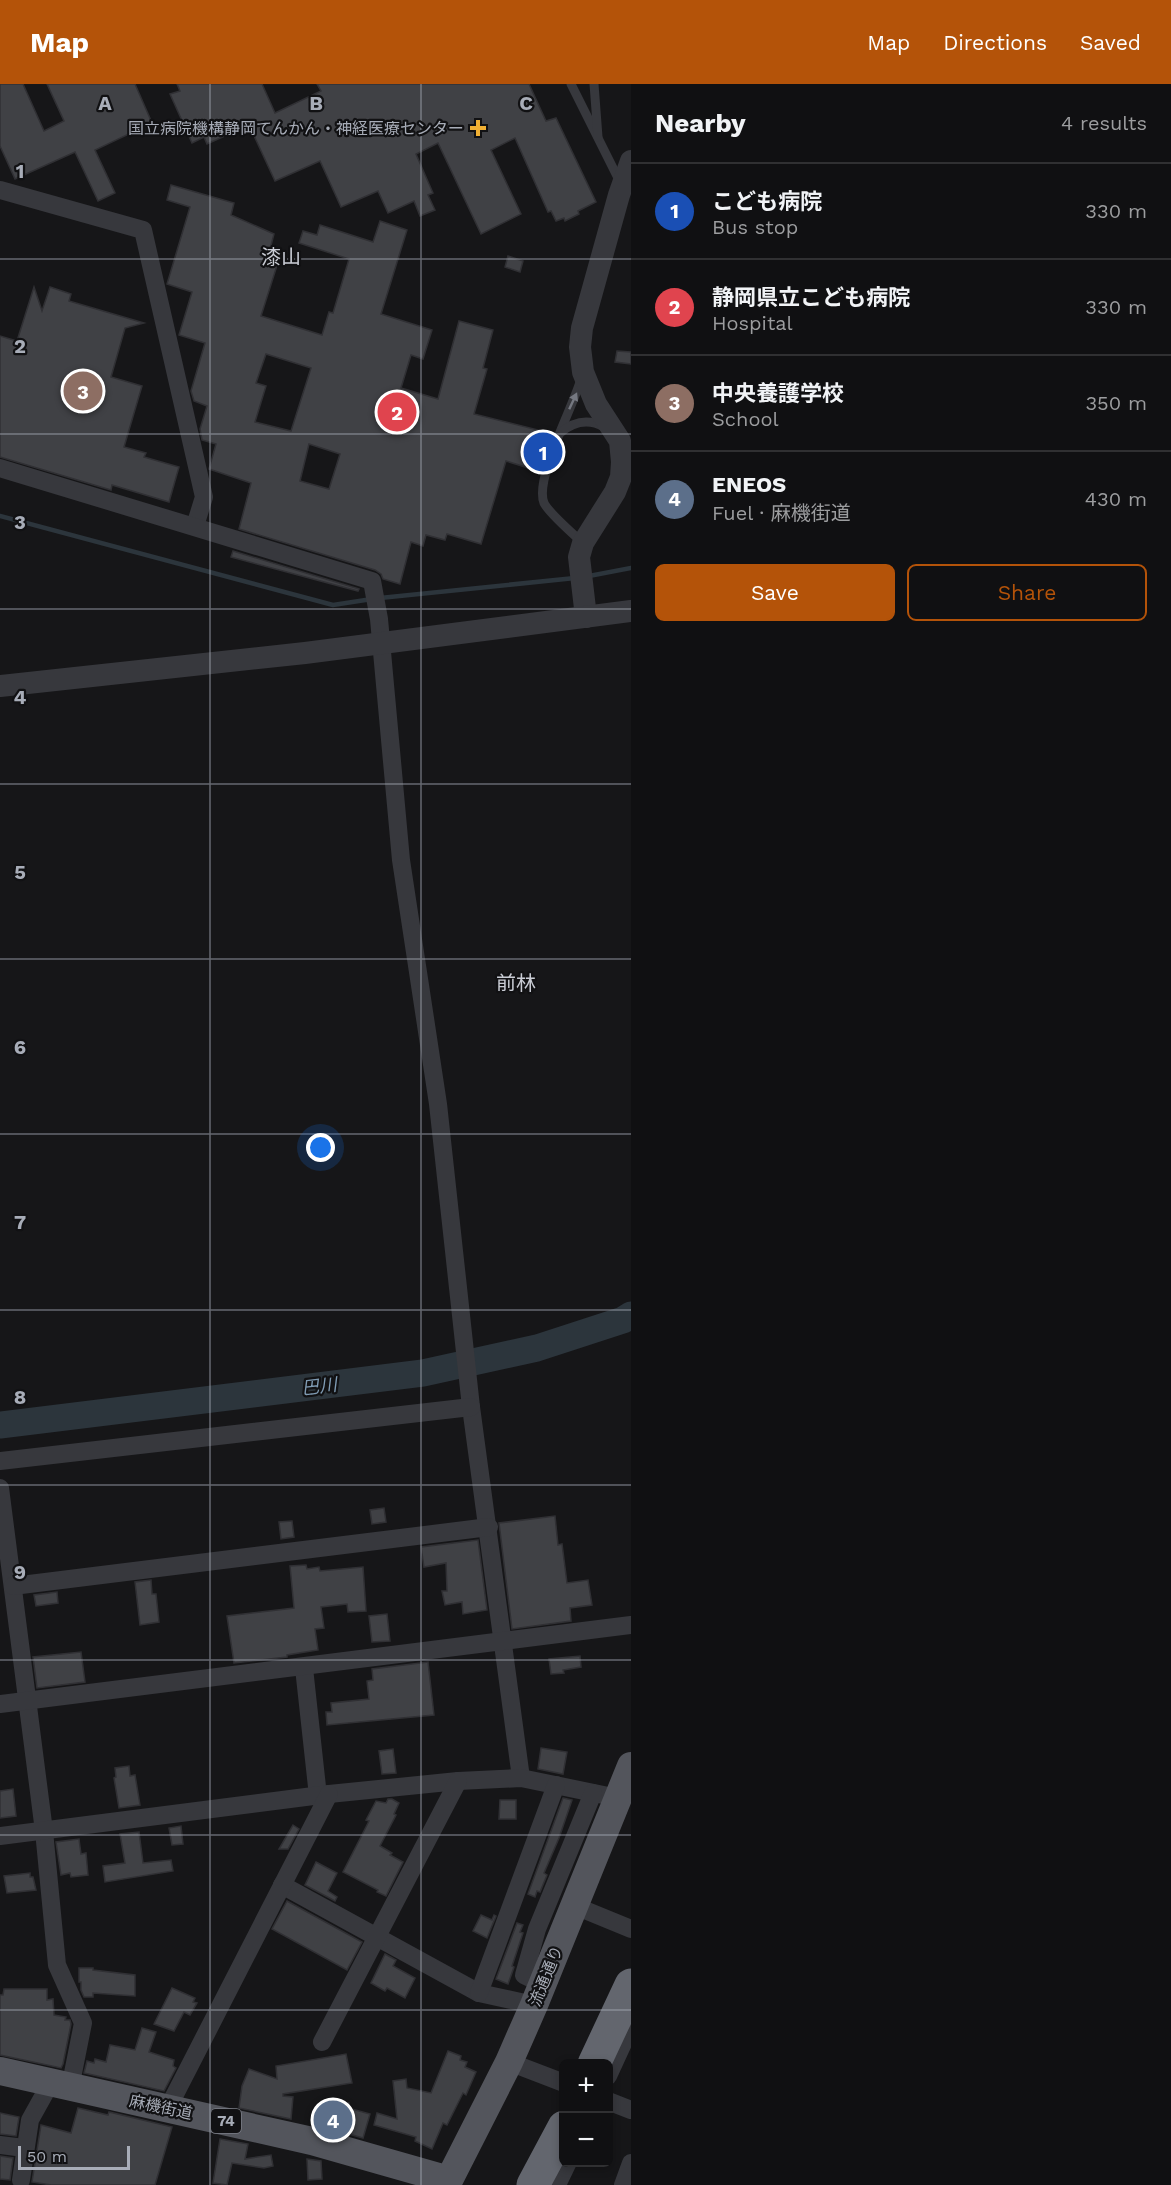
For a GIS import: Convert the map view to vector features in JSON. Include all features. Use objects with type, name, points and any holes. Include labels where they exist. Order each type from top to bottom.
[{"type":"highway","points":[[596,2059],[631,1985]]},
{"type":"highway","points":[[605,2059],[631,2004]]},
{"type":"highway","points":[[533,2185],[559,2136]]},
{"type":"highway","points":[[542,2185],[559,2154]]},
{"type":"main road","name":"流通通り","points":[[452,2183],[539,1995],[575,1906],[606,1796],[631,1766]]},
{"type":"main road","name":"麻機街道","points":[[0,2071],[312,2140],[452,2183]]},
{"type":"street","points":[[586,617],[582,593],[581,550],[618,484],[622,462],[621,439],[596,404],[583,372],[580,347],[582,327],[624,193],[631,161]]},
{"type":"street","points":[[0,190],[143,230],[204,497],[195,526]]},
{"type":"street","points":[[0,468],[372,581],[379,619],[401,860],[438,1104],[471,1407],[489,1527],[521,1778]]},
{"type":"street","points":[[0,686],[381,643],[631,611]]},
{"type":"street","points":[[0,1461],[471,1407]]},
{"type":"street","points":[[0,1488],[44,1831],[57,1965],[83,2023],[60,2086],[30,2120],[21,2180]]},
{"type":"street","points":[[13,1586],[489,1527]]},
{"type":"street","points":[[0,1704],[631,1626]]},
{"type":"street","points":[[168,2108],[282,1885],[324,1795],[304,1668]]},
{"type":"street","points":[[0,1836],[324,1795],[458,1781],[521,1778],[606,1796],[537,1929],[524,1975],[539,1995]]},
{"type":"street","points":[[322,2042],[458,1781]]},
{"type":"street","points":[[479,1993],[556,1785]]},
{"type":"street","points":[[282,1885],[479,1993],[539,1995]]},
{"type":"street","points":[[575,1906],[631,1929]]},
{"type":"street","points":[[613,2067],[631,2026]]},
{"type":"street","points":[[509,2062],[559,2081]]},
{"type":"street","points":[[613,2103],[631,2110]]},
{"type":"street","points":[[0,2145],[24,2148]]},
{"type":"street","points":[[623,2185],[631,2163]]},
{"type":"street","points":[[556,2185],[565,2167]]},
{"type":"lane","points":[[571,84],[624,193]]},
{"type":"lane","points":[[594,84],[599,143]]},
{"type":"lane","points":[[581,550],[545,504],[542,493],[558,434],[578,390],[583,372]]},
{"type":"lane","points":[[558,434],[571,424],[585,422],[597,423],[621,439]]},
{"type":"building","points":[[0,84],[23,84],[44,131],[64,121],[47,84],[135,84],[152,123],[95,150],[115,193],[98,201],[75,152],[15,179],[0,146]]},
{"type":"building","points":[[177,84],[262,84],[275,113],[321,91],[317,84],[529,84],[546,121],[556,118],[596,202],[565,221],[564,218],[556,221],[551,211],[548,212],[515,138],[491,150],[521,214],[481,234],[438,143],[416,154],[433,193],[428,195],[435,210],[420,216],[414,201],[388,213],[378,191],[341,207],[320,161],[275,181],[249,125],[207,144],[204,137],[192,143],[170,94],[180,91]]},
{"type":"building","points":[[171,185],[234,203],[231,215],[274,234],[269,253],[280,256],[261,316],[322,335],[329,312],[333,313],[349,259],[299,243],[303,231],[317,235],[320,225],[373,242],[380,221],[407,230],[381,314],[432,330],[423,359],[411,355],[401,388],[438,399],[459,321],[493,330],[483,368],[487,369],[474,414],[550,433],[538,471],[506,461],[481,544],[447,534],[445,540],[426,535],[423,546],[411,542],[400,584],[383,579],[381,574],[375,570],[239,529],[251,483],[209,469],[216,444],[202,440],[200,429],[207,406],[194,401],[191,391],[205,343],[179,335],[192,292],[167,284],[190,207],[167,200]],"holes":[[[266,354],[311,368],[291,431],[255,422],[266,386],[256,383]],[[309,444],[340,454],[329,489],[300,481]]]},
{"type":"building","points":[[508,256],[523,261],[520,272],[505,267]]},
{"type":"building","points":[[34,287],[42,311],[50,287],[71,294],[69,301],[144,323],[125,328],[111,377],[142,386],[124,447],[146,453],[144,457],[179,467],[169,502],[112,485],[111,490],[0,457],[0,336],[17,341]]},
{"type":"building","points":[[617,351],[631,352],[631,364],[615,362]]},
{"type":"building","points":[[233,551],[359,589],[358,591],[231,557]]},
{"type":"building","points":[[384,1508],[386,1522],[372,1524],[370,1510]]},
{"type":"building","points":[[555,1516],[558,1545],[562,1544],[567,1583],[588,1580],[592,1605],[570,1608],[571,1621],[512,1629],[499,1523]]},
{"type":"building","points":[[292,1521],[294,1537],[281,1539],[279,1522]]},
{"type":"building","points":[[478,1540],[487,1610],[463,1614],[462,1602],[445,1605],[442,1591],[447,1591],[446,1563],[424,1567],[421,1547]]},
{"type":"building","points":[[306,1565],[307,1569],[319,1567],[320,1571],[363,1567],[366,1611],[348,1612],[347,1604],[321,1607],[324,1628],[315,1629],[318,1650],[287,1655],[287,1657],[234,1663],[227,1616],[294,1608],[290,1566]]},
{"type":"building","points":[[151,1580],[152,1594],[156,1594],[159,1622],[140,1625],[135,1582]]},
{"type":"building","points":[[57,1592],[58,1603],[36,1606],[34,1595]]},
{"type":"building","points":[[387,1614],[390,1641],[372,1642],[369,1616]]},
{"type":"building","points":[[81,1652],[85,1682],[37,1688],[33,1657]]},
{"type":"building","points":[[580,1656],[581,1667],[563,1670],[564,1673],[551,1674],[549,1659]]},
{"type":"building","points":[[428,1662],[434,1715],[327,1725],[326,1712],[332,1712],[331,1703],[369,1699],[367,1681],[373,1680],[372,1669]]},
{"type":"building","points":[[541,1748],[567,1752],[563,1774],[538,1769]]},
{"type":"building","points":[[393,1749],[396,1773],[382,1774],[379,1751]]},
{"type":"building","points":[[129,1766],[130,1776],[135,1775],[140,1805],[119,1808],[114,1778],[116,1777],[115,1768]]},
{"type":"building","points":[[13,1789],[16,1816],[0,1818],[0,1791]]},
{"type":"building","points":[[563,1798],[572,1800],[544,1873],[547,1875],[540,1892],[537,1891],[535,1897],[528,1894]]},
{"type":"building","points":[[388,1799],[399,1803],[394,1814],[396,1815],[380,1846],[403,1862],[386,1896],[343,1872],[369,1821],[366,1820],[376,1801],[386,1803]]},
{"type":"building","points":[[500,1800],[516,1800],[516,1819],[499,1819]]},
{"type":"building","points":[[293,1825],[299,1829],[288,1849],[279,1849]]},
{"type":"building","points":[[181,1826],[183,1844],[172,1845],[169,1828]]},
{"type":"building","points":[[139,1832],[143,1863],[171,1860],[173,1871],[105,1882],[103,1866],[125,1863],[120,1834]]},
{"type":"building","points":[[79,1839],[81,1854],[86,1853],[88,1875],[71,1877],[70,1873],[61,1875],[56,1842]]},
{"type":"building","points":[[316,1862],[337,1873],[328,1891],[337,1897],[335,1901],[305,1885]]},
{"type":"building","points":[[30,1873],[36,1890],[7,1893],[4,1876]]},
{"type":"building","points":[[287,1901],[362,1942],[347,1970],[272,1929]]},
{"type":"building","points":[[481,1915],[492,1920],[494,1915],[496,1916],[487,1938],[473,1931]]},
{"type":"building","points":[[517,1923],[523,1925],[520,1932],[523,1933],[508,1984],[496,1979]]},
{"type":"building","points":[[385,1954],[396,1960],[393,1966],[415,1978],[405,1998],[387,1988],[385,1991],[371,1983]]},
{"type":"building","points":[[79,1968],[135,1975],[135,1996],[93,1993],[93,1997],[84,1997],[81,1982],[79,1982]]},
{"type":"building","points":[[172,1988],[195,1998],[193,2002],[197,2003],[190,2015],[184,2012],[174,2031],[154,2024]]},
{"type":"building","points":[[4,1989],[47,1989],[47,2000],[53,1999],[54,2015],[70,2020],[61,2068],[0,2055],[0,1995],[3,1995]]},
{"type":"building","points":[[142,2028],[156,2032],[149,2052],[174,2060],[173,2066],[176,2068],[164,2091],[84,2073],[87,2061],[94,2063],[95,2059],[106,2062],[110,2045],[135,2050]]},
{"type":"building","points":[[448,2051],[461,2056],[460,2060],[467,2062],[465,2067],[476,2072],[466,2095],[463,2093],[447,2125],[443,2123],[432,2149],[415,2141],[416,2137],[374,2125],[377,2113],[397,2119],[393,2081],[406,2079],[407,2088],[431,2093]]},
{"type":"building","points":[[346,2054],[352,2083],[283,2094],[283,2096],[293,2097],[291,2119],[239,2108],[242,2086],[249,2069],[277,2079],[276,2066]]},
{"type":"building","points":[[324,2101],[349,2103],[348,2108],[370,2114],[363,2138],[317,2125]]},
{"type":"building","points":[[78,2108],[108,2115],[109,2112],[172,2127],[155,2185],[51,2185],[32,2182],[41,2125],[71,2133]]},
{"type":"building","points":[[0,2113],[19,2117],[16,2136],[0,2134]]},
{"type":"building","points":[[220,2139],[248,2144],[245,2159],[271,2155],[273,2166],[264,2168],[232,2163],[227,2185],[213,2183]]},
{"type":"building","points":[[0,2156],[13,2158],[10,2180],[0,2179]]},
{"type":"building","points":[[307,2159],[321,2161],[322,2179],[308,2180]]},
{"type":"waterway","points":[[0,516],[333,605],[372,599]]},
{"type":"waterway","points":[[589,576],[631,568]]},
{"type":"waterway","points":[[380,598],[575,578]]},
{"type":"waterway","name":"巴川","points":[[0,1425],[423,1373],[537,1348],[623,1320],[631,1315]]},
{"type":"place","name":"国立病院機構静岡てんかん・神経医療センター","points":[[478,128]]},
{"type":"place","name":"中央養護学校","points":[[83,391]]},
{"type":"place","name":"静岡県立こども病院","points":[[397,412]]},
{"type":"place","name":"こども病院","points":[[543,452]]},
{"type":"place","name":"ENEOS","points":[[333,2120]]},
{"type":"district","name":"漆山","points":[[281,257]]},
{"type":"district","name":"前林","points":[[516,983]]}]
